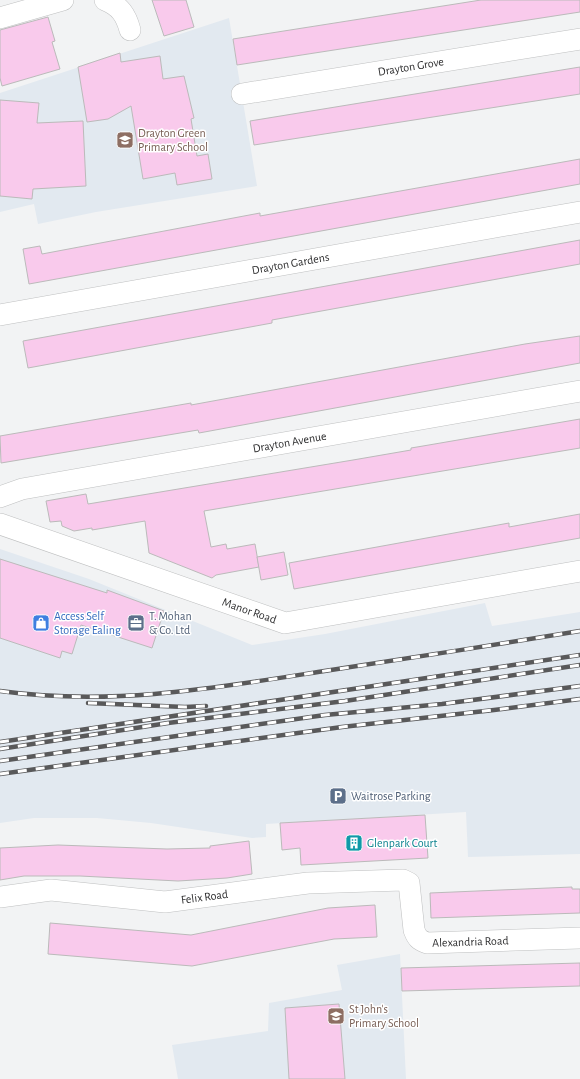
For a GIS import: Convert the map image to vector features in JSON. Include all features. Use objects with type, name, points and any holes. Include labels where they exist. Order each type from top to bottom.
[{"type":"street","points":[[0,18],[63,0]]},
{"type":"street","points":[[105,0],[114,4],[123,11],[130,30]]},
{"type":"street","name":"Drayton Grove","points":[[242,94],[580,39]]},
{"type":"street","name":"Drayton Gardens","points":[[0,316],[580,212]]},
{"type":"street","name":"Drayton Avenue","points":[[0,497],[22,489],[580,391]]},
{"type":"street","name":"Manor Road","points":[[0,524],[285,622],[580,571]]},
{"type":"street","name":"Felix Road","points":[[0,897],[51,890],[165,902],[308,883],[393,879],[403,880],[409,883]]},
{"type":"street","name":"Alexandria Road","points":[[409,883],[416,937],[427,943],[580,938]]},
{"type":"shaded area","name":"Drayton Green Primary School","points":[[229,18],[257,186],[96,212],[38,224],[34,204],[0,212],[0,93]]},
{"type":"shaded area","points":[[0,549],[89,579],[252,645],[325,634],[485,603],[492,626],[580,612],[580,854],[468,857],[466,812],[266,824],[266,837],[252,838],[151,823],[97,818],[34,818],[0,823]]},
{"type":"shaded area","name":"St John's Primary School","points":[[400,954],[406,1079],[178,1079],[172,1045],[268,1031],[269,1003],[342,990],[337,965]]},
{"type":"building","points":[[152,0],[186,0],[194,27],[164,36]]},
{"type":"building","points":[[481,0],[580,0],[580,12],[237,65],[233,39]]},
{"type":"building","points":[[48,17],[55,41],[52,42],[60,69],[2,86],[0,78],[0,30]]},
{"type":"building","points":[[120,53],[121,62],[160,56],[163,79],[184,76],[194,118],[191,119],[197,156],[208,154],[212,179],[177,185],[175,173],[143,179],[131,106],[108,119],[87,122],[78,67]]},
{"type":"building","points":[[580,67],[580,94],[254,145],[250,121]]},
{"type":"building","points":[[0,100],[39,103],[37,123],[83,121],[86,186],[33,189],[32,199],[0,196]]},
{"type":"building","points":[[580,159],[580,184],[29,284],[23,249],[40,246],[42,254],[260,213],[260,216]]},
{"type":"building","points":[[580,240],[580,264],[272,320],[272,323],[28,368],[23,341]]},
{"type":"building","points":[[580,336],[580,363],[199,433],[198,430],[1,463],[0,436],[191,403],[191,405],[525,344]]},
{"type":"building","points":[[580,419],[580,448],[204,511],[211,547],[226,544],[227,549],[255,544],[259,567],[216,575],[212,578],[149,553],[145,521],[92,530],[92,528],[74,531],[62,526],[61,521],[50,522],[46,501],[86,494],[88,504],[411,450],[411,448]]},
{"type":"building","points":[[580,514],[580,538],[294,589],[289,563],[509,523],[509,527]]},
{"type":"building","points":[[284,552],[288,575],[261,580],[257,557]]},
{"type":"building","name":"Access Self Storage Ealing","points":[[0,559],[107,593],[107,590],[164,611],[152,648],[81,625],[72,654],[62,651],[60,658],[0,638]]},
{"type":"building","name":"Glenpark Court","points":[[425,815],[428,858],[301,865],[300,848],[282,850],[280,823]]},
{"type":"building","points":[[249,841],[252,874],[227,878],[178,881],[80,876],[24,876],[0,880],[0,848],[58,845],[167,849],[210,848],[210,846]]},
{"type":"building","points":[[572,887],[572,889],[580,889],[580,913],[431,918],[430,893]]},
{"type":"building","points":[[375,905],[377,937],[334,939],[192,966],[48,954],[50,923],[191,935],[328,908]]},
{"type":"building","points":[[580,963],[580,986],[402,991],[401,968]]},
{"type":"building","points":[[339,1004],[345,1079],[289,1079],[285,1008]]},
{"type":"railway","points":[[0,691],[80,697],[159,694],[238,684],[580,631]]},
{"type":"railway","points":[[0,742],[580,655]]},
{"type":"railway","points":[[0,749],[168,723],[345,701],[580,665]]},
{"type":"railway","points":[[0,761],[325,715],[442,704],[580,686]]},
{"type":"railway","points":[[0,774],[342,727],[580,699]]},
{"type":"railway","points":[[88,703],[185,707],[206,706]]},
{"type":"place","name":"Drayton Green Primary School","points":[[125,140]]},
{"type":"place","name":"Access Self Storage Ealing","points":[[41,623]]},
{"type":"place","name":"T. Mohan & Co. Ltd","points":[[136,623]]},
{"type":"place","name":"Waitrose Parking","points":[[338,796]]},
{"type":"place","name":"Glenpark Court","points":[[354,843]]},
{"type":"place","name":"St John's Primary School","points":[[336,1016]]}]
